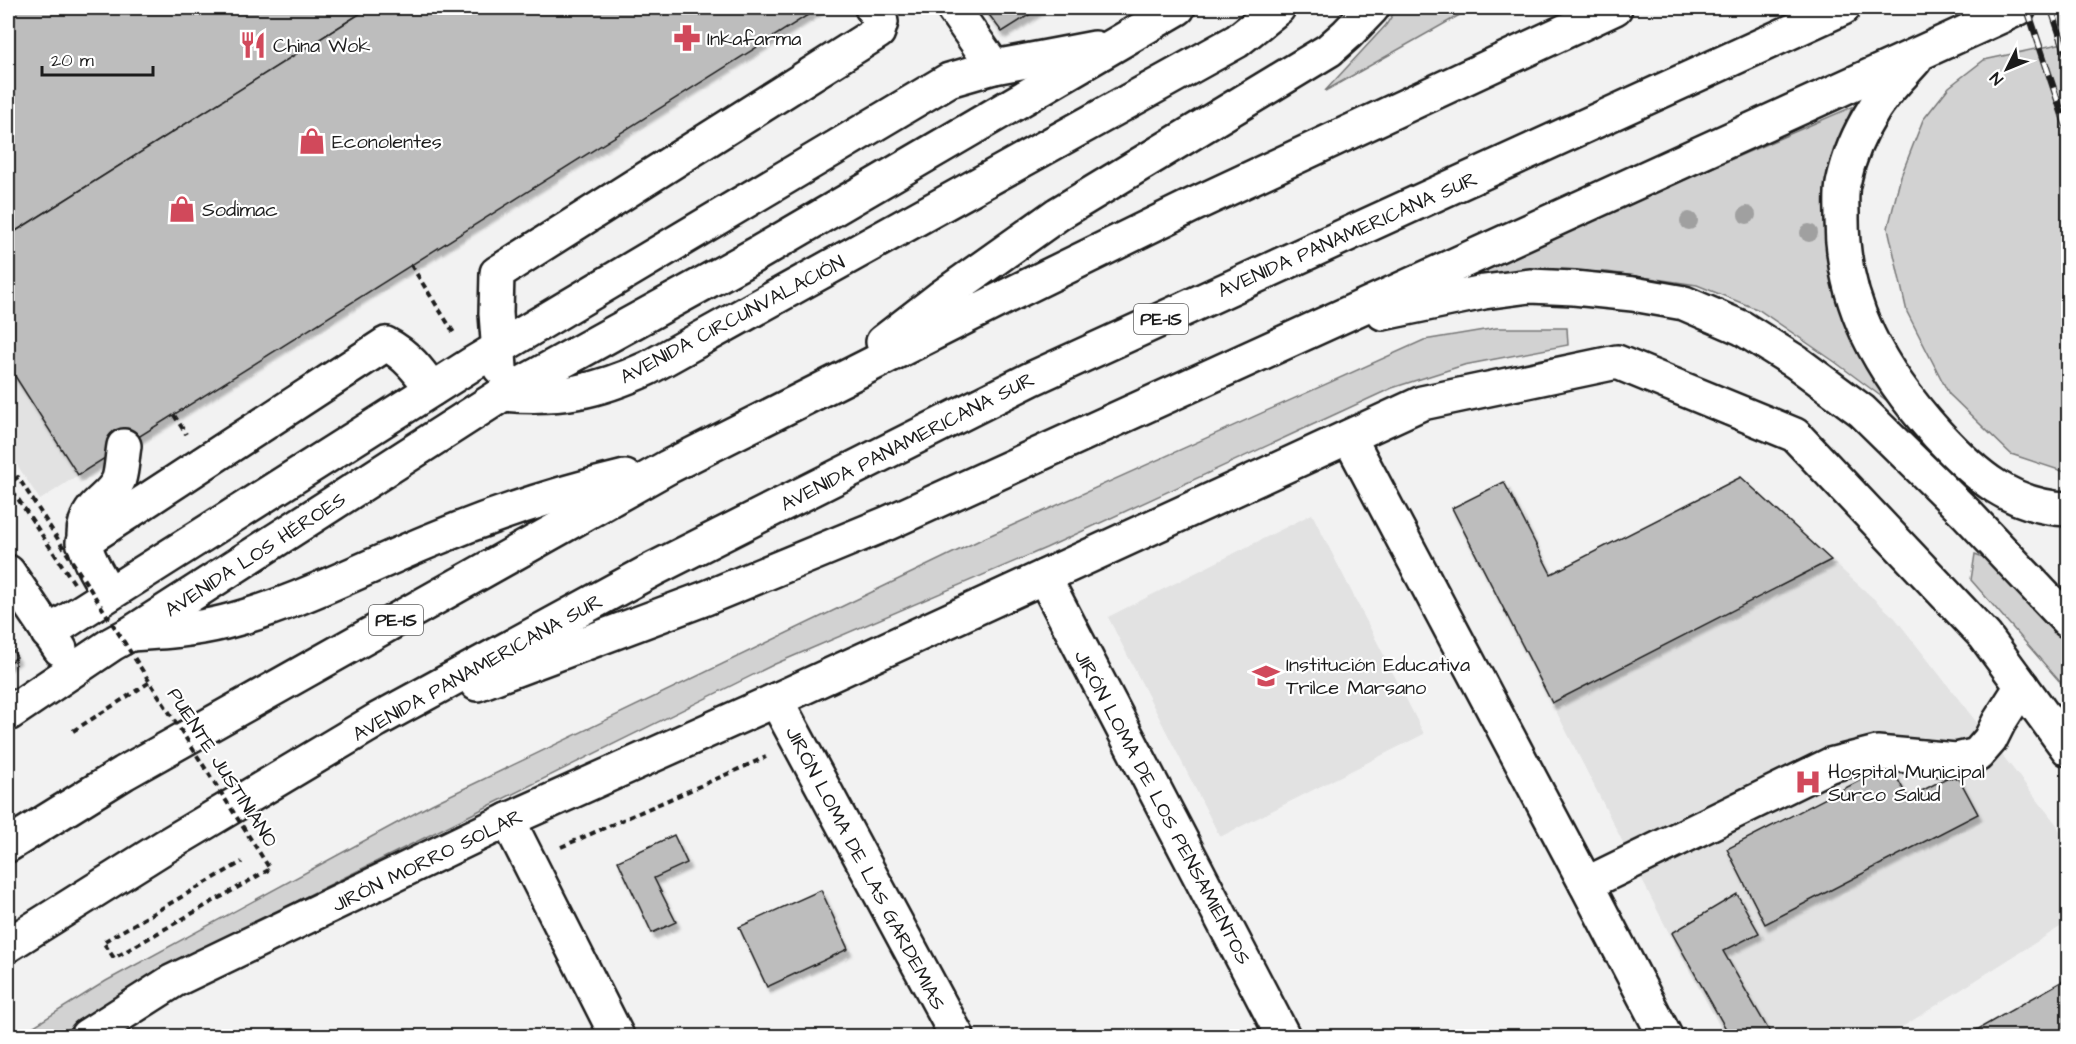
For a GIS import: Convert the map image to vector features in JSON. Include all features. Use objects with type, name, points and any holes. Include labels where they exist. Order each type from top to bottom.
[{"type":"main road","points":[[872,8],[881,22],[878,32],[497,273],[496,313],[485,356],[503,394],[755,255],[1178,8]]},
{"type":"main road","points":[[953,8],[994,67]]},
{"type":"main road","name":"AVENIDA CIRCUNVALACIÓN","points":[[503,394],[556,396],[583,392],[616,383],[648,368],[1238,41],[1278,8]]},
{"type":"main road","points":[[824,387],[940,298],[1058,214],[1329,50],[1372,8]]},
{"type":"main road","points":[[1502,60],[1568,8]]},
{"type":"main road","name":"PE-1S","points":[[8,845],[124,773],[668,466],[1191,206],[1615,8]]},
{"type":"main road","name":"AVENIDA PANAMERICANA SUR","points":[[8,945],[164,847],[376,720],[654,569],[1031,379],[1844,8]]},
{"type":"main road","points":[[376,720],[542,661],[706,598],[888,523],[2019,8]]},
{"type":"main road","points":[[48,633],[485,356],[949,80],[994,67],[1120,43]]},
{"type":"main road","points":[[1920,54],[1874,108],[1855,146],[1843,185],[1842,238],[1848,285],[1865,331],[1890,377],[1924,420],[1960,459],[1990,484],[2019,499],[2039,505],[2068,509]]},
{"type":"main road","points":[[1319,327],[1484,292],[1530,286],[1622,292],[1684,303],[1742,328],[1796,362],[1862,411],[1966,513],[2068,621]]},
{"type":"main road","points":[[83,542],[386,344],[400,351],[415,366],[432,389]]},
{"type":"main road","name":"JIRÓN MORRO SOLAR","points":[[87,1036],[173,981],[508,820],[776,700],[1422,403],[1617,362],[1795,435],[1985,636],[2068,749]]},
{"type":"main road","name":"AVENIDA LOS HÉROES","points":[[8,714],[112,644],[503,394]]},
{"type":"main road","points":[[1349,437],[1587,884],[1665,1036]]},
{"type":"main road","points":[[109,593],[83,542],[84,523],[95,507],[112,491],[119,479],[124,446]]},
{"type":"main road","points":[[130,634],[196,628],[248,616],[488,518],[569,492],[668,466]]},
{"type":"main road","points":[[8,572],[74,671]]},
{"type":"main road","name":"JIRÓN LOMA DE LOS PENSAMIENTOS","points":[[1044,577],[1283,1036]]},
{"type":"main road","points":[[1587,884],[1830,765],[1877,753],[1956,760],[1977,755],[1990,740],[2022,686]]},
{"type":"main road","name":"JIRÓN LOMA DE LAS GARDEMIAS","points":[[776,700],[957,1036]]},
{"type":"main road","points":[[508,820],[617,1036]]},
{"type":"path","points":[[411,265],[485,356]]},
{"type":"path","name":"PUENTE JUSTINIANO","points":[[74,583],[8,484],[18,477],[270,869],[114,958],[103,942],[242,862]]},
{"type":"path","name":"PUENTE JUSTINIANO","points":[[73,731],[150,682]]},
{"type":"path","points":[[557,849],[776,752]]},
{"type":"shaded area","points":[[1397,8],[1472,8],[1325,91],[1386,25]]},
{"type":"shaded area","points":[[2068,42],[2068,473],[2011,454],[1949,394],[1907,312],[1888,228],[1901,176],[1923,120],[1949,87],[1984,60]]},
{"type":"shaded area","points":[[1852,107],[1835,156],[1862,352],[1890,403],[1759,310],[1697,285],[1607,272],[1526,271],[1442,279],[1670,186]]},
{"type":"shaded area","points":[[1496,328],[1567,328],[1568,345],[1464,365],[1392,388],[1046,548],[775,664],[301,899],[112,1003],[57,1036],[18,1036],[106,981],[432,804],[982,539],[1424,340]]},
{"type":"shaded area","points":[[8,365],[78,475],[40,500],[8,451]]},
{"type":"shaded area","name":"Institución Educativa Trilce Marsano","points":[[1312,514],[1424,734],[1220,837],[1108,617]]},
{"type":"shaded area","points":[[1975,554],[2007,566],[2068,643],[2068,691],[1971,580]]},
{"type":"shaded area","name":"Hospital Municipal Surco Salud","points":[[1831,560],[1895,618],[2057,825],[2068,848],[2068,922],[1888,1036],[1725,1036],[1669,933],[1552,703]]},
{"type":"building","points":[[8,8],[369,8],[8,236]]},
{"type":"building","points":[[369,8],[819,8],[78,475],[8,365],[8,236]]},
{"type":"building","points":[[984,8],[1040,8],[1002,32]]},
{"type":"building","points":[[1741,477],[1831,560],[1552,703],[1452,508],[1504,482],[1551,574]]},
{"type":"building","points":[[8,643],[17,657],[8,664]]},
{"type":"building","points":[[1890,765],[1908,798],[1956,773],[1978,814],[1765,924],[1727,849]]},
{"type":"building","points":[[674,835],[687,863],[654,878],[676,922],[652,933],[618,861]]},
{"type":"building","points":[[821,890],[848,949],[767,987],[739,927]]},
{"type":"building","points":[[1737,894],[1759,933],[1723,951],[1772,1036],[1730,1036],[1672,933]]},
{"type":"building","points":[[2068,978],[2068,1036],[1966,1036]]},
{"type":"railway","points":[[2027,8],[2068,132]]},
{"type":"railway","points":[[2051,8],[2068,59]]},
{"type":"place","name":"Inkafarma","points":[[687,38]]},
{"type":"place","name":"China Wok","points":[[253,45]]},
{"type":"place","name":"Econolentes","points":[[312,141]]},
{"type":"place","name":"Sodimac","points":[[182,209]]},
{"type":"place","name":"Institución Educativa Trilce Marsano","points":[[1266,676]]},
{"type":"place","name":"Hospital Municipal Surco Salud","points":[[1808,782]]}]
